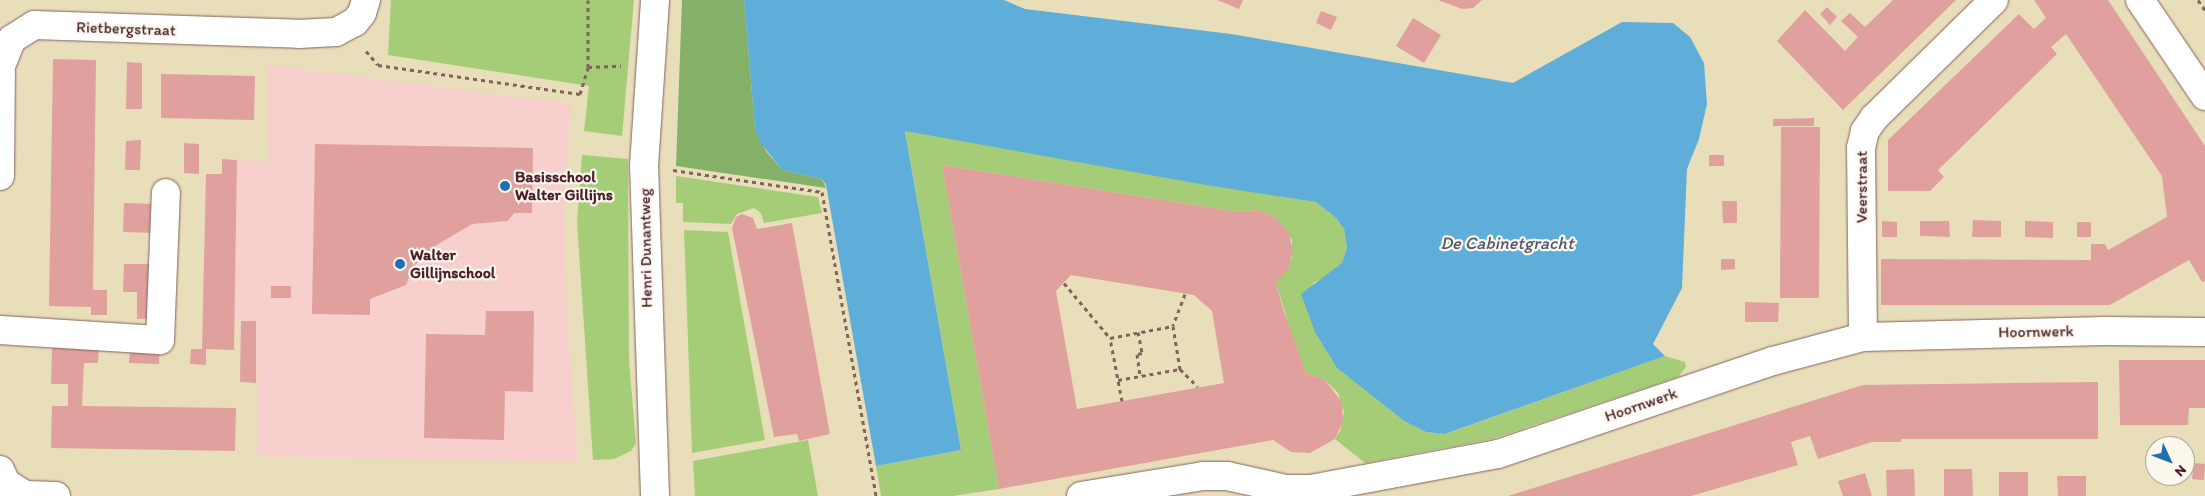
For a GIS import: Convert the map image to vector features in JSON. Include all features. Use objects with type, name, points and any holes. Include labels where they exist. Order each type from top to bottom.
[{"type":"street","points":[[345,29],[362,13],[366,0]]},
{"type":"street","name":"Henri Dunantweg","points":[[655,496],[644,166],[656,0]]},
{"type":"street","name":"Veerstraat","points":[[1863,337],[1861,148],[1865,130],[1874,118],[1994,0]]},
{"type":"street","points":[[2140,0],[2205,96]]},
{"type":"street","name":"Rietbergstraat","points":[[0,176],[1,66],[12,39],[34,26],[299,34],[345,29]]},
{"type":"street","points":[[0,330],[160,340],[166,193]]},
{"type":"street","name":"Hoornwerk","points":[[1081,496],[1203,476],[1227,476],[1286,489],[1312,489],[1498,454],[1773,361],[1863,337],[2104,331],[2205,332]]},
{"type":"street","points":[[0,470],[6,483],[26,495],[56,496]]},
{"type":"path","points":[[345,29],[378,65],[580,94],[588,67],[588,0]]},
{"type":"path","points":[[2198,0],[2205,10]]},
{"type":"path","points":[[588,67],[650,64]]},
{"type":"path","points":[[644,166],[822,192],[876,496]]},
{"type":"path","points":[[1064,283],[1110,338],[1122,400]]},
{"type":"path","points":[[1185,294],[1173,326],[1180,369],[1198,387]]},
{"type":"path","points":[[1110,338],[1173,326]]},
{"type":"path","points":[[1138,332],[1142,353],[1136,354],[1140,376]]},
{"type":"path","points":[[1118,380],[1180,369]]},
{"type":"shaded area","name":"Walter Gillijnschool","points":[[267,65],[571,104],[564,208],[567,320],[578,462],[258,456],[256,321],[234,321],[237,160],[269,161]]},
{"type":"green space","points":[[391,0],[634,0],[622,136],[584,131],[589,86],[388,55]]},
{"type":"green space","points":[[682,0],[744,0],[755,128],[766,151],[782,170],[822,179],[826,188],[676,166]]},
{"type":"green space","points":[[905,130],[1316,202],[1336,218],[1344,229],[1347,247],[1342,263],[1329,275],[1313,283],[1337,368],[1404,421],[1426,432],[1446,434],[1665,356],[1685,362],[1686,367],[1678,377],[1492,439],[1365,463],[1335,439],[1340,431],[1344,412],[1338,393],[1325,380],[1306,373],[1297,352],[1276,283],[1292,259],[1292,240],[1275,217],[1258,210],[1239,212],[942,165],[999,489],[953,496],[881,496],[876,466],[961,450]]},
{"type":"green space","points":[[582,155],[628,159],[629,361],[636,443],[631,451],[614,459],[593,460],[577,222]]},
{"type":"green space","points":[[676,176],[818,197],[822,213],[764,223],[761,213],[754,208],[737,214],[731,224],[683,222],[683,203],[676,203]]},
{"type":"green space","points":[[684,230],[728,232],[765,440],[692,453]]},
{"type":"green space","points":[[808,440],[818,496],[695,496],[693,461]]},
{"type":"water","name":"De Cabinetgracht","points":[[744,0],[1004,0],[1025,9],[1231,34],[1513,83],[1622,22],[1673,23],[1690,37],[1704,63],[1707,104],[1699,139],[1687,169],[1682,288],[1653,344],[1665,356],[1445,434],[1426,432],[1404,421],[1337,368],[1315,332],[1301,294],[1342,263],[1347,247],[1344,229],[1336,218],[1316,202],[1206,185],[905,131],[961,450],[876,466],[826,185],[822,179],[782,170],[760,142],[755,128]]},
{"type":"building","points":[[1217,0],[1243,0],[1239,9]]},
{"type":"building","points":[[1438,0],[1482,0],[1473,8],[1462,9]]},
{"type":"building","points":[[1893,0],[1956,0],[1843,110],[1777,41],[1805,10],[1845,51],[1858,37],[1841,21],[1850,13],[1865,27]]},
{"type":"building","points":[[2034,0],[2108,0],[2205,146],[2205,281],[2202,282],[2189,260],[2110,305],[1881,305],[1881,259],[2091,260],[2091,244],[2105,244],[2108,250],[2167,217],[2162,176],[2066,34],[2051,47],[2057,54],[1938,170],[1944,177],[1930,191],[1888,191],[1888,140],[2019,14],[2034,29],[2046,18]]},
{"type":"building","points":[[1827,7],[1837,17],[1830,25],[1820,14]]},
{"type":"building","points":[[1321,11],[1337,17],[1331,30],[1316,23]]},
{"type":"building","points":[[1413,18],[1441,35],[1424,63],[1396,46]]},
{"type":"building","points":[[53,59],[96,60],[93,290],[107,290],[107,315],[91,315],[91,307],[49,306]]},
{"type":"building","points":[[127,62],[142,63],[142,109],[126,109]]},
{"type":"building","points":[[161,74],[255,76],[254,120],[161,118]]},
{"type":"building","points":[[1814,118],[1814,126],[1773,126],[1773,119]]},
{"type":"building","points":[[1781,127],[1820,127],[1819,298],[1780,298]]},
{"type":"building","points":[[141,140],[140,170],[125,170],[126,141]]},
{"type":"building","points":[[184,143],[199,144],[199,174],[184,173]]},
{"type":"building","points":[[315,144],[533,148],[532,213],[514,213],[508,221],[472,224],[435,246],[413,267],[406,285],[370,299],[370,315],[312,314]]},
{"type":"building","points":[[1709,155],[1724,155],[1724,166],[1709,166]]},
{"type":"building","points":[[222,159],[237,160],[234,350],[206,349],[206,365],[190,364],[191,349],[202,349],[206,174],[222,174]]},
{"type":"building","points":[[942,165],[1239,212],[1258,210],[1275,217],[1288,231],[1293,250],[1289,268],[1276,283],[1282,306],[1306,373],[1325,380],[1342,402],[1343,421],[1335,439],[1310,453],[1291,452],[1273,440],[999,489]],"holes":[[[1071,275],[1194,295],[1212,311],[1224,383],[1077,409],[1056,291]]]},
{"type":"building","points":[[1722,201],[1737,201],[1737,223],[1723,223]]},
{"type":"building","points":[[124,203],[156,204],[155,233],[123,232]]},
{"type":"building","points":[[742,214],[753,218],[757,229],[792,223],[830,434],[799,441],[797,434],[774,437],[732,228],[736,217]]},
{"type":"building","points":[[1973,220],[2001,221],[2001,237],[1972,237]]},
{"type":"building","points":[[1882,221],[1897,222],[1897,237],[1882,237]]},
{"type":"building","points":[[1920,221],[1949,221],[1950,237],[1920,236]]},
{"type":"building","points":[[2025,221],[2053,222],[2053,238],[2025,237]]},
{"type":"building","points":[[2077,222],[2091,222],[2091,237],[2077,237]]},
{"type":"building","points":[[1721,259],[1735,259],[1735,269],[1721,270]]},
{"type":"building","points":[[124,264],[154,264],[153,319],[137,319],[137,292],[123,292]]},
{"type":"building","points":[[271,286],[291,286],[291,298],[271,298]]},
{"type":"building","points":[[1745,302],[1779,303],[1778,322],[1745,322]]},
{"type":"building","points":[[486,311],[534,311],[533,392],[505,391],[504,440],[424,438],[426,334],[485,335]]},
{"type":"building","points":[[241,321],[256,321],[256,383],[240,382]]},
{"type":"building","points":[[52,347],[99,347],[98,363],[84,363],[82,406],[236,408],[235,451],[51,448],[52,406],[68,406],[68,384],[51,384]]},
{"type":"building","points":[[130,348],[160,349],[159,364],[129,363]]},
{"type":"building","points":[[2119,360],[2205,360],[2205,408],[2189,408],[2188,425],[2120,425]]},
{"type":"building","points":[[2098,382],[2098,439],[1901,439],[1901,442],[1872,442],[1818,459],[1810,436],[1791,442],[1798,465],[1691,496],[1508,496],[1863,385]]},
{"type":"building","points":[[2195,463],[2205,464],[2204,480],[2195,479]]},
{"type":"building","points":[[1914,469],[1915,496],[1887,496],[1886,470]]},
{"type":"building","points":[[1944,469],[1972,469],[1973,496],[1944,496]]},
{"type":"building","points":[[1999,472],[2028,472],[2028,496],[1999,496]]},
{"type":"building","points":[[1865,473],[1872,496],[1843,496],[1838,481]]},
{"type":"building","points":[[2057,476],[2086,476],[2086,496],[2058,496]]},
{"type":"place","name":"Basisschool Walter Gillijns","points":[[505,186]]},
{"type":"place","name":"Walter Gillijnschool","points":[[400,264]]}]
